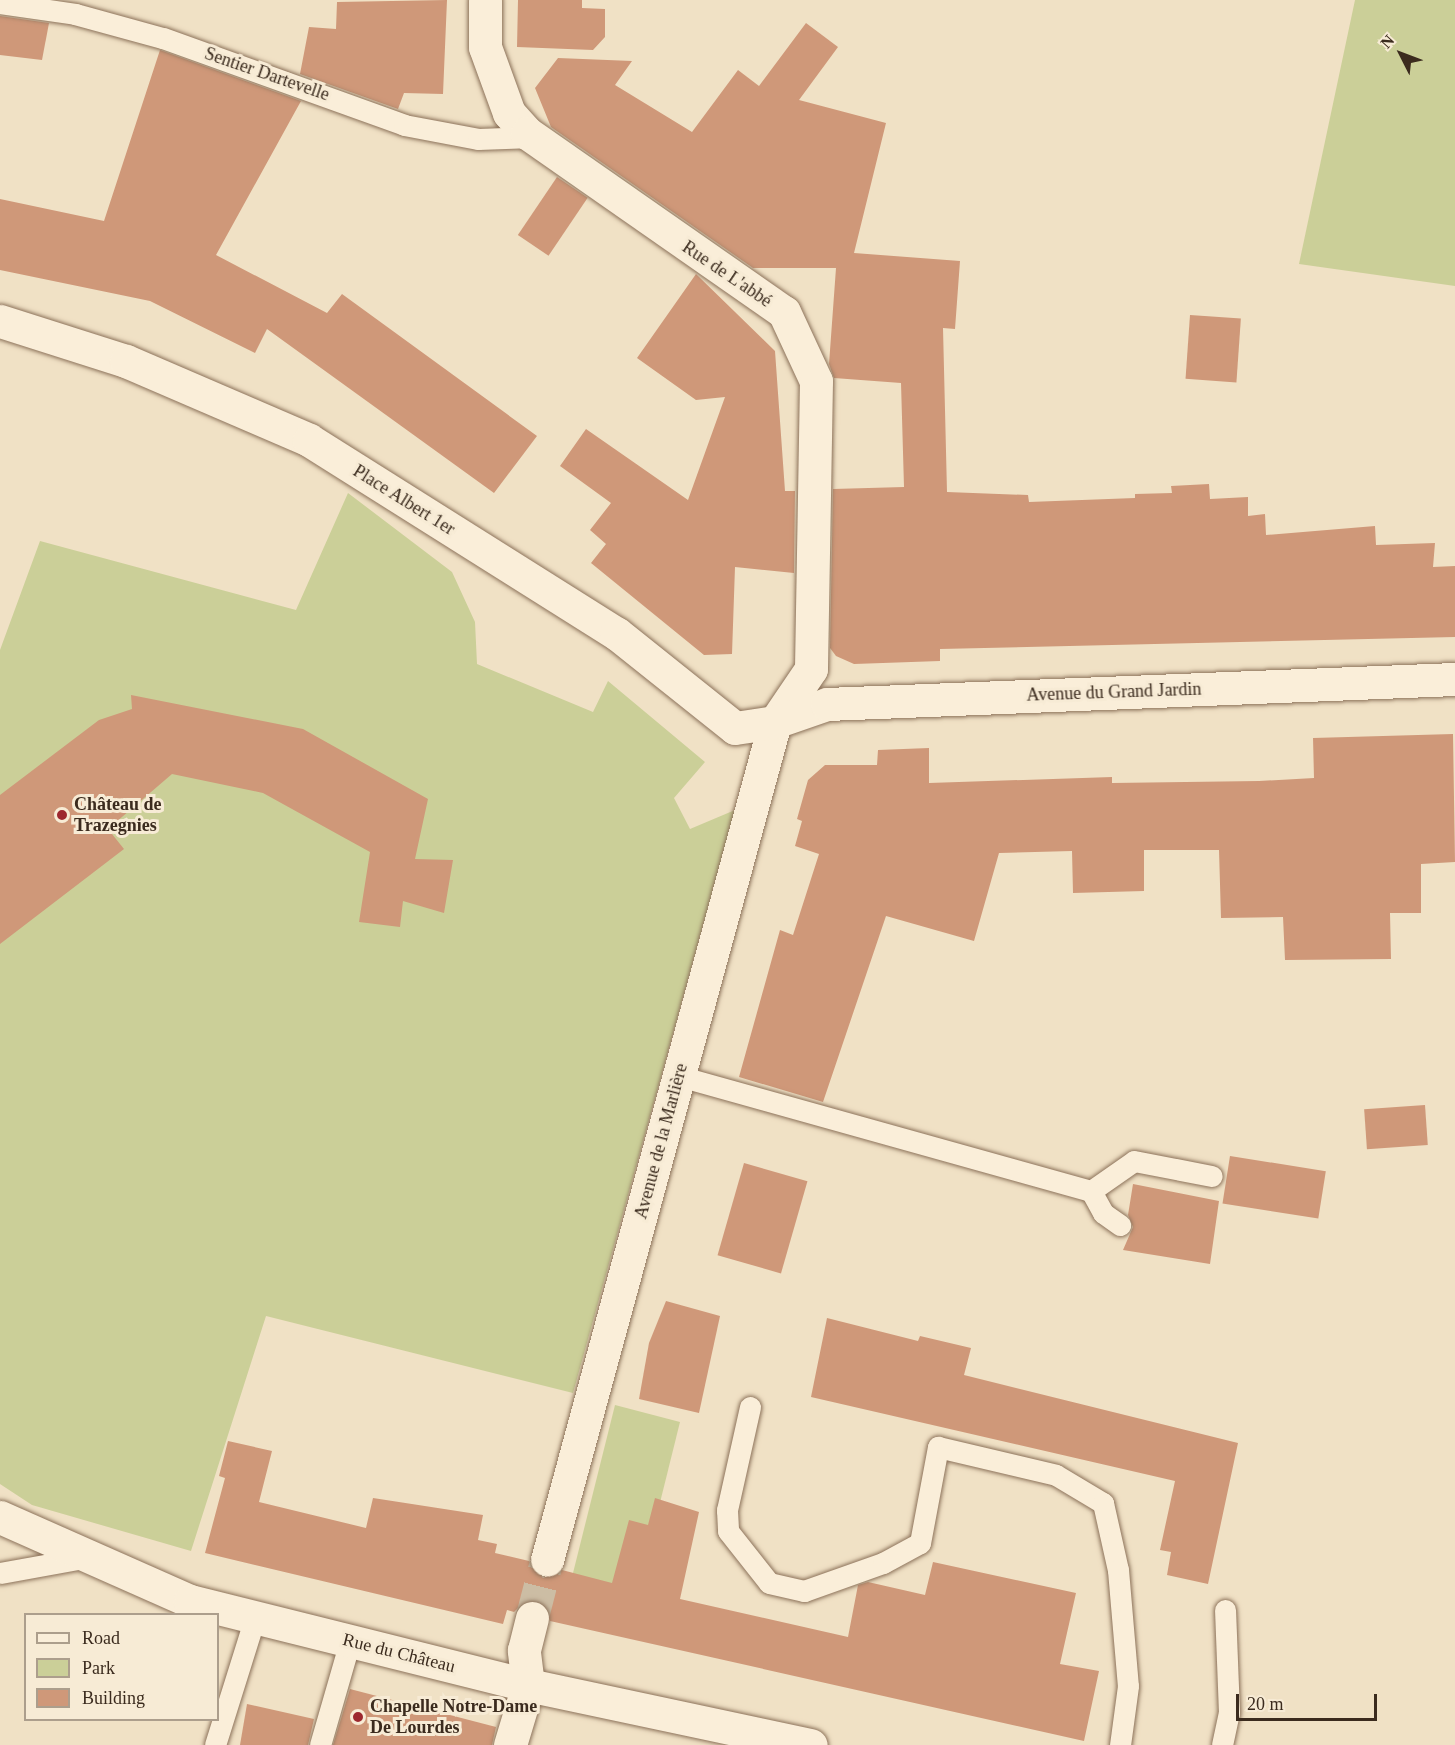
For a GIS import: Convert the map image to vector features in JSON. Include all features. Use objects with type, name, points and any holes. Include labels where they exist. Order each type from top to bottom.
[{"type":"street","name":"Rue de L'abbé","points":[[485,0],[485,47],[496,87],[509,113],[533,137],[784,312],[816,381],[811,669],[775,722]]},
{"type":"street","name":"Place Albert 1er","points":[[0,321],[126,361],[309,440],[616,633],[735,728],[775,722]]},
{"type":"street","name":"Avenue du Grand Jardin","points":[[775,722],[827,704],[1455,679]]},
{"type":"street","name":"Avenue de la Marlière","points":[[548,1560],[775,722]]},
{"type":"street","name":"Rue du Château","points":[[0,1517],[83,1558],[190,1601],[528,1685],[811,1745]]},
{"type":"street","points":[[510,1745],[528,1685],[524,1650],[532,1618]]},
{"type":"lane","name":"Sentier Dartevelle","points":[[0,3],[75,14],[163,38],[404,125],[478,139],[533,137]]},
{"type":"lane","points":[[679,1076],[1091,1191],[1103,1213],[1120,1225]]},
{"type":"lane","points":[[1091,1191],[1134,1161],[1212,1176]]},
{"type":"lane","points":[[750,1407],[727,1509],[728,1532],[769,1583],[804,1591],[883,1563],[920,1543],[938,1447],[1056,1475],[1102,1503],[1118,1570],[1128,1686],[1120,1745]]},
{"type":"lane","points":[[0,1573],[83,1558]]},
{"type":"lane","points":[[1222,1745],[1228,1713],[1225,1610]]},
{"type":"lane","points":[[216,1745],[255,1617]]},
{"type":"lane","points":[[320,1745],[350,1641]]},
{"type":"green space","points":[[1355,0],[1455,0],[1455,286],[1299,264]]},
{"type":"green space","points":[[348,493],[452,572],[475,622],[477,664],[593,712],[608,681],[705,762],[674,798],[690,829],[735,810],[573,1393],[266,1316],[191,1551],[32,1505],[0,1484],[0,650],[40,541],[296,610]]},
{"type":"green space","points":[[615,1405],[680,1422],[650,1543],[618,1587],[572,1577]]},
{"type":"building","points":[[447,0],[443,94],[404,93],[398,109],[300,74],[309,27],[336,29],[337,2]]},
{"type":"building","points":[[518,0],[582,0],[582,8],[605,9],[605,37],[593,50],[517,47]]},
{"type":"building","points":[[0,16],[49,23],[42,60],[0,55]]},
{"type":"building","points":[[806,23],[838,47],[799,100],[886,123],[854,253],[960,261],[955,329],[943,328],[947,492],[1028,495],[1029,502],[1135,498],[1135,494],[1172,493],[1171,486],[1209,484],[1210,499],[1248,497],[1248,516],[1265,514],[1266,535],[1375,526],[1376,545],[1435,543],[1433,567],[1455,566],[1455,637],[940,649],[940,661],[854,664],[836,656],[830,648],[833,489],[904,487],[901,383],[834,378],[829,364],[836,268],[753,268],[551,127],[535,88],[558,58],[632,61],[615,85],[692,132],[738,70],[759,86]]},
{"type":"building","points":[[160,50],[301,101],[216,255],[327,313],[342,294],[537,436],[494,493],[267,329],[255,353],[150,301],[0,270],[0,199],[104,221]]},
{"type":"building","points":[[557,177],[588,198],[549,256],[518,235]]},
{"type":"building","points":[[696,274],[775,351],[785,491],[795,491],[794,573],[735,567],[732,654],[704,655],[591,563],[606,544],[590,530],[611,503],[560,466],[586,429],[688,500],[725,397],[696,400],[637,358]]},
{"type":"building","points":[[1190,315],[1241,319],[1236,382],[1186,379]]},
{"type":"building","name":"Château de Trazegnies","points":[[131,695],[303,729],[428,799],[415,859],[453,860],[444,913],[403,901],[400,927],[359,922],[370,852],[263,793],[172,774],[108,829],[124,849],[0,944],[0,795],[99,720],[132,709]]},
{"type":"building","points":[[1453,734],[1455,862],[1421,864],[1421,913],[1390,913],[1391,959],[1285,960],[1283,917],[1221,918],[1219,850],[1144,850],[1144,891],[1073,893],[1072,851],[999,853],[974,941],[886,916],[823,1102],[739,1077],[780,930],[793,935],[819,854],[795,846],[802,821],[797,819],[808,780],[825,765],[877,765],[878,750],[929,748],[929,783],[1112,777],[1112,783],[1259,781],[1314,778],[1313,738]]},
{"type":"building","points":[[1425,1105],[1428,1145],[1367,1149],[1364,1109]]},
{"type":"building","points":[[1230,1156],[1326,1171],[1318,1219],[1222,1203]]},
{"type":"building","points":[[744,1163],[807,1181],[781,1273],[718,1255]]},
{"type":"building","points":[[1133,1184],[1219,1201],[1210,1264],[1123,1250],[1133,1227],[1128,1215]]},
{"type":"building","points":[[666,1301],[720,1316],[699,1413],[639,1399],[649,1343]]},
{"type":"building","points":[[827,1318],[918,1341],[920,1336],[971,1348],[964,1375],[1238,1443],[1208,1584],[1167,1575],[1171,1552],[1160,1550],[1175,1481],[811,1397]]},
{"type":"building","points":[[228,1441],[272,1451],[259,1502],[366,1528],[373,1498],[483,1515],[478,1540],[497,1544],[495,1553],[529,1561],[543,1578],[562,1570],[612,1583],[629,1520],[648,1525],[655,1498],[699,1512],[680,1599],[848,1637],[858,1585],[868,1582],[925,1595],[933,1562],[1076,1593],[1060,1664],[1099,1671],[1084,1741],[550,1621],[545,1605],[536,1600],[526,1600],[514,1612],[507,1610],[503,1624],[205,1553],[225,1478],[219,1476]]},
{"type":"building","points":[[350,1689],[496,1727],[492,1745],[333,1745]]},
{"type":"building","points":[[247,1704],[314,1719],[308,1745],[240,1745]]},
{"type":"tunnel","points":[[532,1618],[547,1560]]},
{"type":"place","name":"Château de Trazegnies","points":[[62,815]]},
{"type":"place","name":"Chapelle Notre-Dame De Lourdes","points":[[358,1717]]}]
